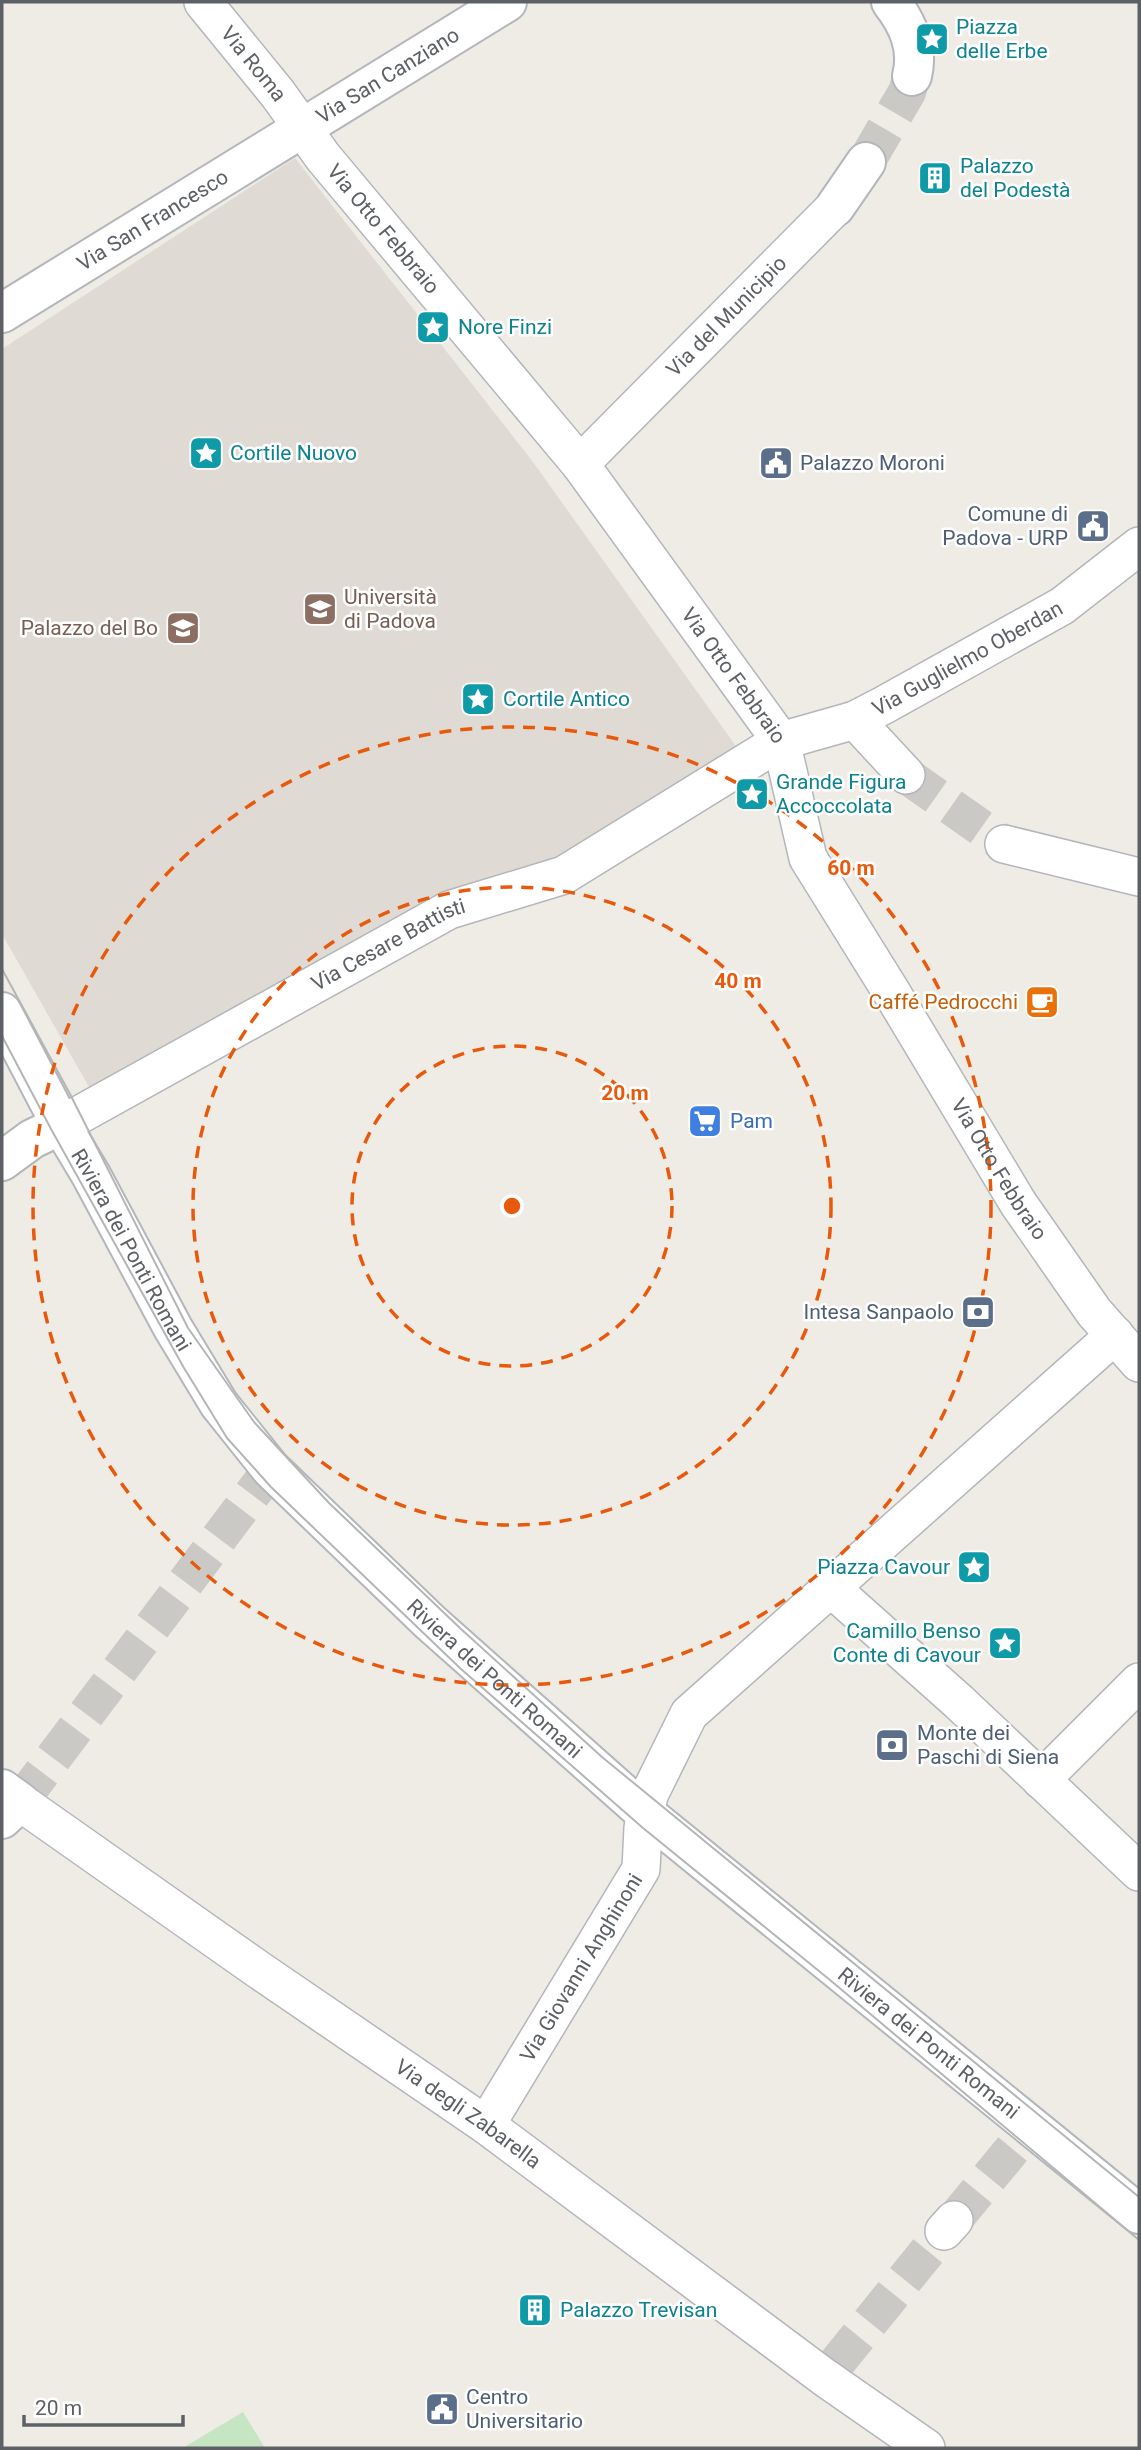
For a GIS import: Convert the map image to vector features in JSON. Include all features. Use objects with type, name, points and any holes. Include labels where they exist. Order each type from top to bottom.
[{"type":"street","name":"Via Roma","points":[[203,2],[304,128]]},
{"type":"street","name":"Via San Canziano","points":[[304,128],[507,2]]},
{"type":"street","points":[[891,2],[908,27],[914,48],[916,61],[912,76]]},
{"type":"street","name":"Via San Francesco","points":[[2,313],[304,128]]},
{"type":"street","name":"Via Otto Febbraio","points":[[304,128],[323,157],[580,464],[781,741],[808,858],[1018,1203],[1104,1323]]},
{"type":"street","name":"Via del Municipio","points":[[580,464],[835,208],[866,162]]},
{"type":"street","name":"Via Guglielmo Oberdan","points":[[781,741],[855,720],[1062,606],[1139,546]]},
{"type":"street","points":[[855,720],[906,775]]},
{"type":"street","name":"Via Cesare Battisti","points":[[2,1161],[32,1139],[449,910],[564,876],[781,741]]},
{"type":"street","points":[[1004,844],[1139,877]]},
{"type":"street","name":"Riviera dei Ponti Romani","points":[[2,1012],[173,1328],[219,1404],[271,1469],[430,1622],[645,1813],[1025,2133],[1139,2214]]},
{"type":"street","points":[[1139,1363],[1104,1323],[818,1599],[959,1702],[1139,1872]]},
{"type":"street","name":"Via Giovanni Anghinoni","points":[[486,2125],[641,1869],[649,1795],[689,1714],[818,1599]]},
{"type":"street","points":[[1041,1780],[1139,1682]]},
{"type":"street","name":"Via degli Zabarella","points":[[8,1803],[486,2125],[830,2371],[926,2448]]},
{"type":"shaded area","name":"Università di Padova","points":[[295,158],[533,462],[743,756],[549,876],[93,1094],[2,934],[2,349]]},
{"type":"green space","points":[[243,2412],[265,2448],[187,2448],[186,2446]]},
{"type":"tunnel","points":[[866,162],[907,92],[912,76]]},
{"type":"tunnel","points":[[906,775],[1004,844]]},
{"type":"tunnel","points":[[20,1802],[271,1469]]},
{"type":"tunnel","points":[[954,2220],[1020,2140]]},
{"type":"tunnel","points":[[835,2365],[944,2231]]},
{"type":"tram line","points":[[2,969],[70,1094],[188,1328],[254,1422],[329,1503],[461,1629],[602,1757],[1139,2197]]},
{"type":"tram line","points":[[2,1036],[184,1368],[227,1438],[271,1487],[461,1669],[643,1828],[830,1980],[1139,2240]]},
{"type":"place","name":"Piazza delle Erbe","points":[[932,39]]},
{"type":"place","name":"Palazzo del Podestà","points":[[935,178]]},
{"type":"place","name":"Nore Finzi","points":[[433,327]]},
{"type":"place","name":"Cortile Nuovo","points":[[206,453]]},
{"type":"place","name":"Palazzo Moroni","points":[[776,463]]},
{"type":"place","name":"Comune di Padova - URP","points":[[1093,526]]},
{"type":"place","name":"Università di Padova","points":[[320,609]]},
{"type":"place","name":"Palazzo del Bo","points":[[183,628]]},
{"type":"place","name":"Cortile Antico","points":[[478,699]]},
{"type":"place","name":"Grande Figura Accoccolata","points":[[752,794]]},
{"type":"place","name":"Caffé Pedrocchi","points":[[1042,1002]]},
{"type":"place","name":"Pam","points":[[705,1121]]},
{"type":"place","name":"Intesa Sanpaolo","points":[[978,1312]]},
{"type":"place","name":"Piazza Cavour","points":[[974,1567]]},
{"type":"place","name":"Camillo Benso Conte di Cavour","points":[[1005,1643]]},
{"type":"place","name":"Monte dei Paschi di Siena","points":[[892,1745]]},
{"type":"place","name":"Palazzo Trevisan","points":[[535,2310]]},
{"type":"place","name":"Centro Universitario","points":[[442,2409]]}]
